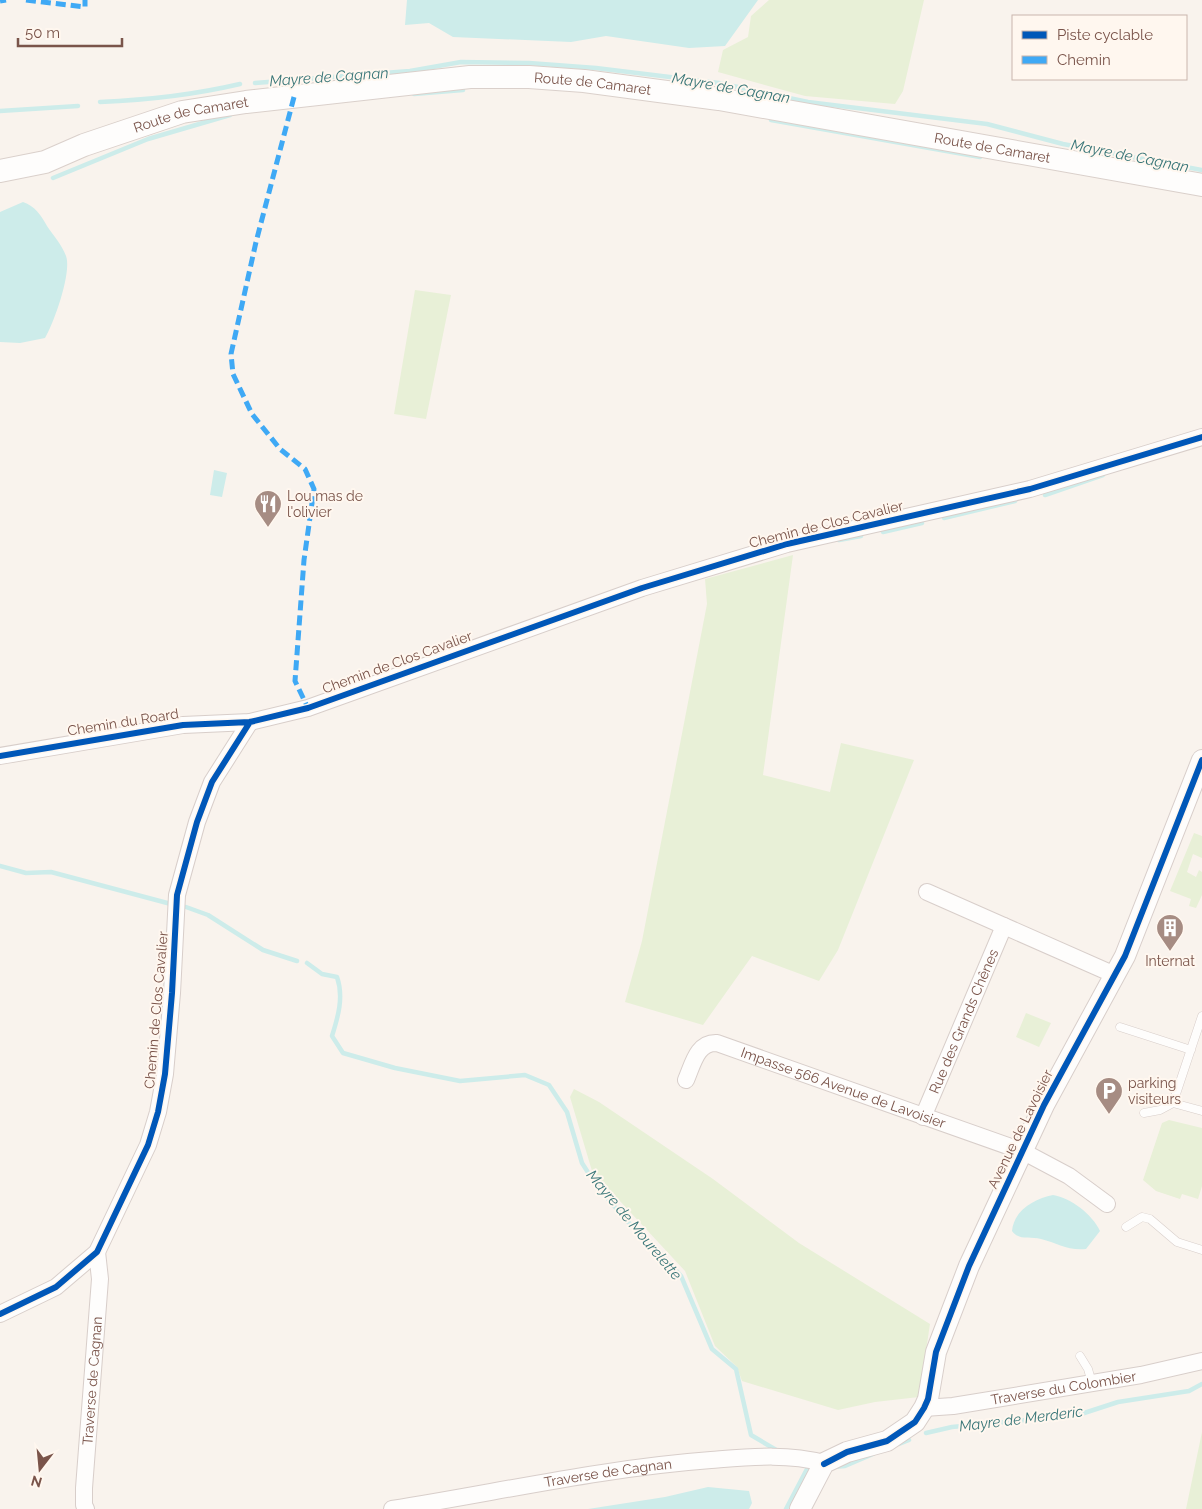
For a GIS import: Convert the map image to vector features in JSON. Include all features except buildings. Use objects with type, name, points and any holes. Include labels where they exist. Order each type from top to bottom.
[{"type":"main road","name":"Route de Camaret","points":[[0,188],[28,174],[45,162],[84,145],[182,112],[246,102],[470,77],[529,77],[603,83],[718,99],[1202,185]]},
{"type":"main road","name":"Route de Camaret","points":[[0,171],[45,162]]},
{"type":"street","name":"Chemin de Clos Cavalier","points":[[0,1314],[56,1287],[97,1252],[139,1166],[158,1112],[169,1027],[177,895],[197,822],[212,782],[250,722],[308,708],[642,588],[787,544],[1030,489],[1202,437]]},
{"type":"street","name":"Chemin du Roard","points":[[0,756],[183,725],[250,722]]},
{"type":"street","name":"Avenue de Lavoisier","points":[[822,1467],[847,1452],[886,1441],[916,1422],[924,1408],[928,1399],[936,1352],[969,1266],[1044,1105],[1116,975],[1142,915],[1202,760]]},
{"type":"street","points":[[926,892],[1116,975]]},
{"type":"street","name":"Rue des Grands Chênes","points":[[923,1117],[1004,926]]},
{"type":"street","name":"Impasse 566 Avenue de Lavoisier","points":[[686,1080],[701,1047],[708,1042],[717,1043],[1022,1151],[1069,1176],[1107,1204]]},
{"type":"street","name":"Traverse de Cagnan","points":[[86,1509],[84,1505],[84,1488],[100,1279],[97,1252]]},
{"type":"street","name":"Traverse du Colombier","points":[[924,1408],[953,1406],[1092,1384],[1202,1361]]},
{"type":"street","name":"Traverse de Cagnan","points":[[392,1509],[566,1478],[686,1462],[787,1457],[822,1467]]},
{"type":"street","points":[[800,1509],[822,1467]]},
{"type":"lane","points":[[1144,1113],[1160,1110],[1173,1103],[1202,1016]]},
{"type":"lane","points":[[1120,1027],[1191,1050]]},
{"type":"lane","points":[[1173,1103],[1202,1112]]},
{"type":"lane","points":[[1126,1227],[1142,1216],[1150,1219],[1177,1242],[1202,1250]]},
{"type":"lane","points":[[1080,1356],[1088,1369],[1092,1384]]},
{"type":"green space","points":[[769,0],[924,0],[903,91],[895,104],[805,96],[718,72],[723,50],[748,37],[751,16]]},
{"type":"green space","points":[[415,290],[451,295],[426,419],[394,414]]},
{"type":"green space","points":[[793,555],[763,775],[830,792],[841,743],[914,760],[838,950],[819,981],[752,956],[703,1025],[625,1002],[642,941],[707,604],[705,579]]},
{"type":"green space","points":[[1194,833],[1202,836],[1202,858],[1193,854],[1187,872],[1196,877],[1199,870],[1202,872],[1202,895],[1196,908],[1189,906],[1191,899],[1170,891]]},
{"type":"green space","points":[[1026,1013],[1051,1023],[1039,1047],[1016,1037]]},
{"type":"green space","points":[[574,1089],[599,1102],[713,1179],[799,1243],[930,1324],[919,1397],[875,1402],[838,1410],[742,1381],[737,1367],[715,1346],[685,1271],[592,1171],[570,1097]]},
{"type":"green space","points":[[1169,1120],[1202,1128],[1202,1186],[1198,1199],[1182,1194],[1180,1199],[1156,1191],[1143,1180],[1162,1123]]},
{"type":"green space","points":[[1202,1432],[1202,1509],[1186,1509]]},
{"type":"water","points":[[407,0],[758,0],[725,46],[689,48],[606,36],[571,42],[453,37],[429,23],[405,25]]},
{"type":"water","points":[[23,202],[37,211],[62,248],[66,256],[67,273],[57,310],[45,338],[20,343],[0,342],[0,212]]},
{"type":"water","points":[[214,470],[227,473],[222,497],[210,495]]},
{"type":"water","points":[[1053,1195],[1074,1203],[1092,1219],[1100,1231],[1086,1249],[1074,1249],[1037,1238],[1021,1237],[1012,1231],[1021,1211],[1039,1199]]},
{"type":"water","points":[[708,1487],[749,1491],[752,1503],[749,1509],[588,1509],[665,1497]]},
{"type":"waterway","name":"Mayre de Cagnan","points":[[255,83],[410,71],[461,62],[529,63],[596,68],[719,83],[808,102],[987,124],[1063,144],[1202,170]]},
{"type":"waterway","name":"Mayre de Cagnan","points":[[100,102],[170,96],[240,84]]},
{"type":"waterway","points":[[414,94],[463,90]]},
{"type":"waterway","name":"Mayre de Cagnan","points":[[0,111],[78,106]]},
{"type":"waterway","points":[[53,178],[148,139],[230,115]]},
{"type":"waterway","points":[[771,120],[980,157]]},
{"type":"waterway","points":[[1045,495],[1103,475]]},
{"type":"waterway","points":[[944,518],[1015,501]]},
{"type":"waterway","points":[[883,532],[922,523]]},
{"type":"waterway","points":[[839,540],[861,536]]},
{"type":"waterway","name":"Mayre de Mourelette","points":[[0,866],[26,873],[51,872],[171,904]]},
{"type":"waterway","name":"Mayre de Mourelette","points":[[186,907],[208,915],[263,950],[297,961]]},
{"type":"waterway","name":"Mayre de Mourelette","points":[[307,963],[322,974],[337,977],[340,999],[332,1036],[343,1053],[395,1068],[460,1081],[525,1075],[549,1085],[567,1112],[582,1163],[596,1185],[629,1223],[656,1248],[681,1276],[712,1349],[736,1369],[751,1435],[778,1451]]},
{"type":"waterway","name":"Mayre de Merderic","points":[[926,1433],[952,1427],[1078,1415],[1118,1402],[1189,1391],[1202,1384]]},
{"type":"waterway","name":"Mayre de Merderic","points":[[899,1444],[909,1440]]},
{"type":"waterway","name":"Mayre de Merderic","points":[[834,1467],[845,1466],[873,1454]]},
{"type":"waterway","name":"Mayre de Merderic","points":[[786,1509],[807,1469]]},
{"type":"marked path","points":[[0,1],[6,0]]},
{"type":"marked path","points":[[26,0],[85,7],[85,0]]},
{"type":"marked path","points":[[294,97],[256,242],[231,354],[233,374],[252,414],[280,449],[305,469],[314,489],[304,560],[295,681],[308,708]]},
{"type":"cycle path","points":[[0,756],[183,725],[250,722],[308,708],[642,588],[787,544],[1030,489],[1202,437]]},
{"type":"cycle path","points":[[0,1314],[56,1287],[97,1252],[148,1145],[158,1112],[165,1074],[172,993],[177,895],[197,822],[212,782],[250,722]]},
{"type":"cycle path","points":[[824,1464],[847,1452],[887,1441],[915,1422],[924,1408],[928,1399],[936,1352],[969,1266],[1044,1105],[1125,956],[1202,760]]},
{"type":"place","name":"Lou mas de l'olivier","points":[[268,528]]},
{"type":"place","name":"Internat","points":[[1170,952]]},
{"type":"place","name":"parking visiteurs","points":[[1109,1115]]}]
